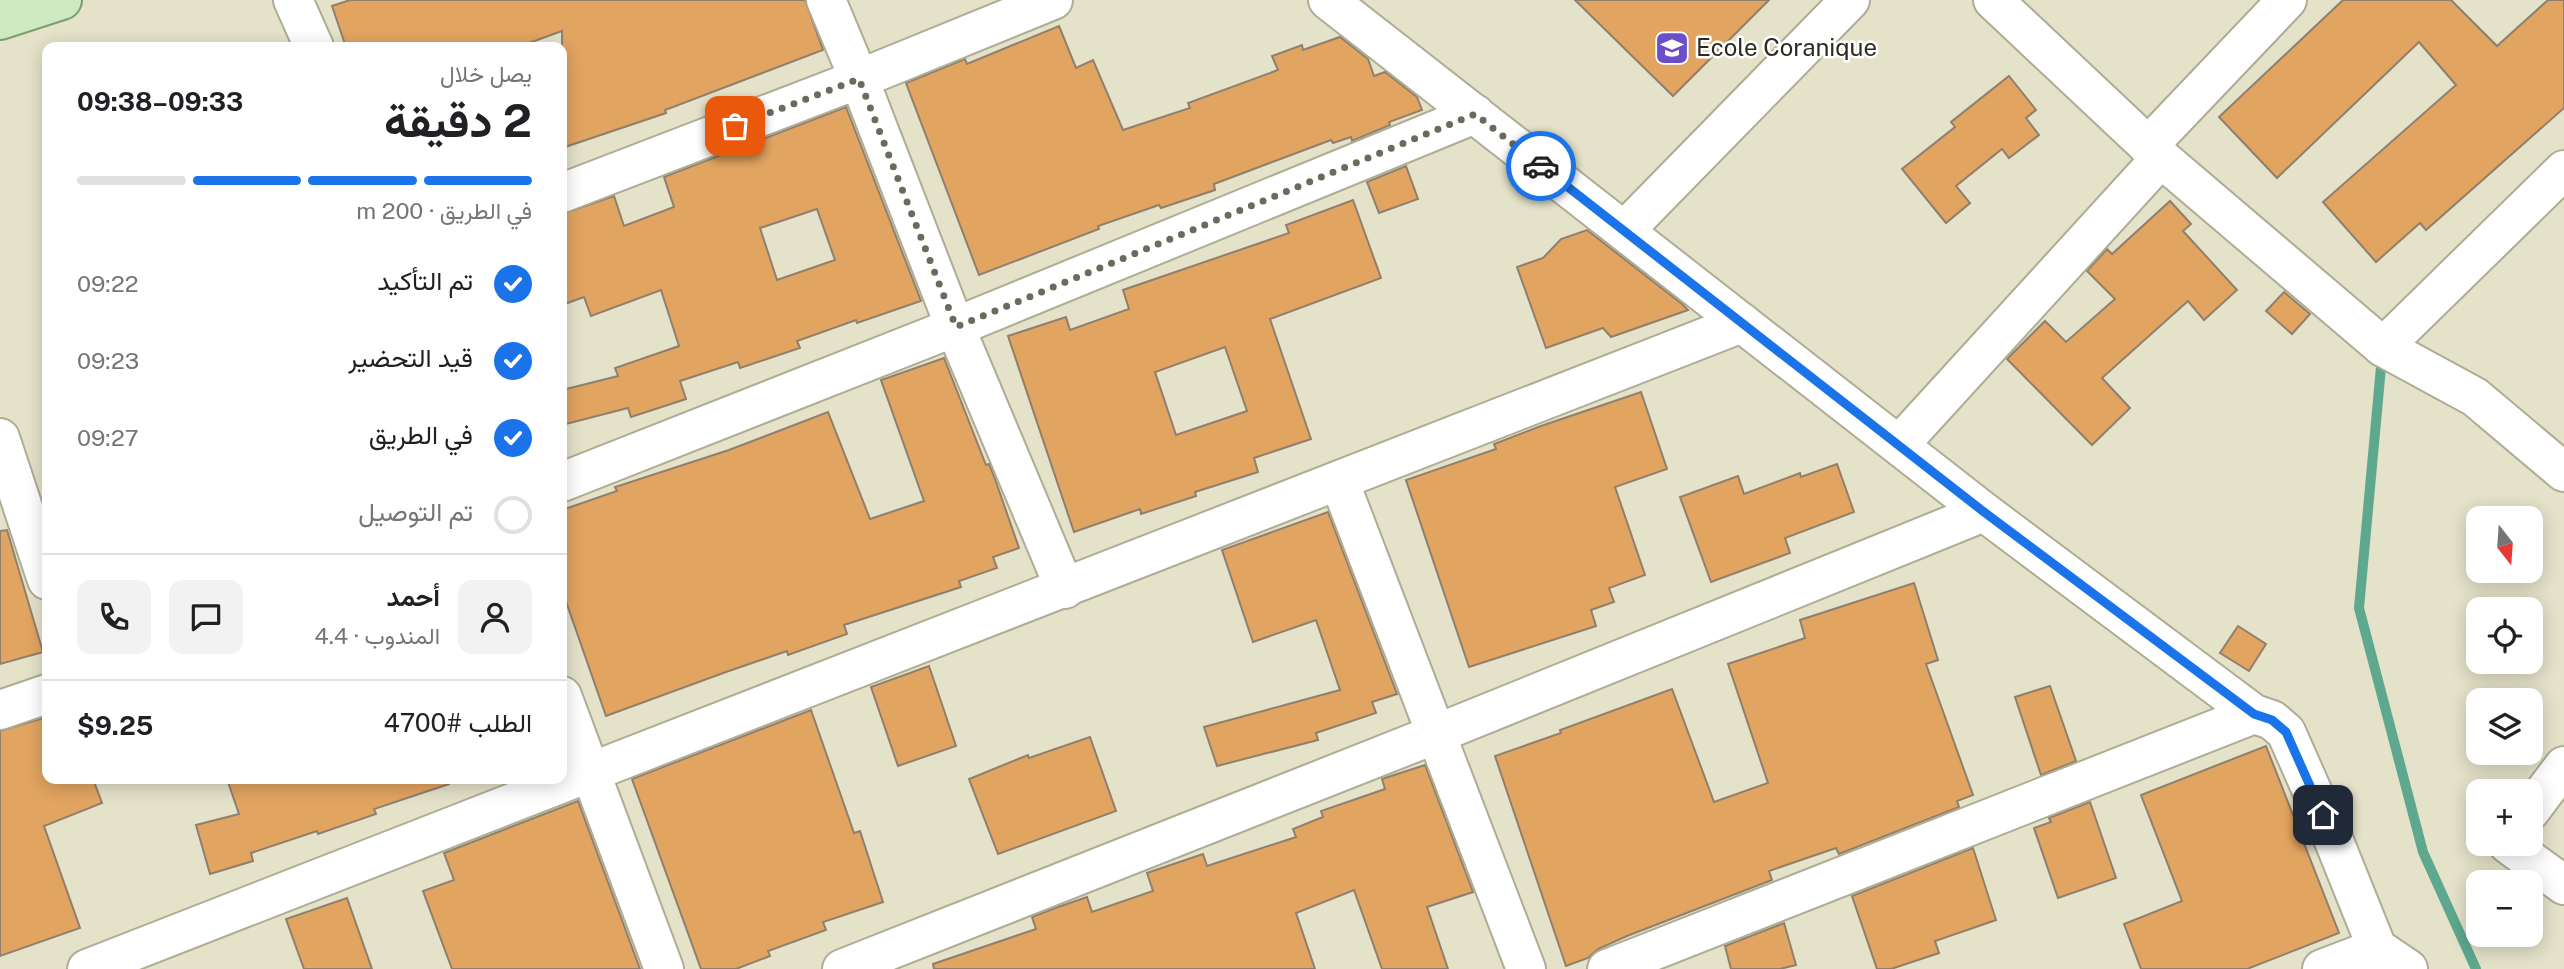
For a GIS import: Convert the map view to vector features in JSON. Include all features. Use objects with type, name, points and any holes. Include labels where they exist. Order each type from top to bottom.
[{"type":"main road","points":[[0,20],[62,0]]},
{"type":"street","points":[[293,0],[312,42]]},
{"type":"street","points":[[826,0],[956,327],[1065,589]]},
{"type":"street","points":[[567,191],[859,79],[1053,0]]},
{"type":"street","points":[[1328,0],[1984,512],[2254,714],[2272,720],[2286,732],[2377,947],[2408,969]]},
{"type":"street","points":[[1624,231],[1850,0]]},
{"type":"street","points":[[1993,0],[2155,152],[2383,347],[2474,397],[2564,472]]},
{"type":"street","points":[[1899,445],[2287,0]]},
{"type":"street","points":[[567,480],[956,327],[1475,114]]},
{"type":"street","points":[[2383,347],[2564,170]]},
{"type":"street","points":[[567,780],[1065,589],[1742,323]]},
{"type":"street","points":[[0,438],[42,565]]},
{"type":"street","points":[[1340,482],[1526,969]]},
{"type":"street","points":[[842,969],[1436,734],[1984,512]]},
{"type":"street","points":[[0,710],[42,696]]},
{"type":"street","points":[[567,709],[664,969]]},
{"type":"street","points":[[1607,969],[1672,957],[2254,714]]},
{"type":"street","points":[[2543,794],[2564,766]]},
{"type":"street","points":[[87,969],[557,784]]},
{"type":"street","points":[[2524,856],[2564,885]]},
{"type":"street","points":[[2322,969],[2377,947]]},
{"type":"building","points":[[350,0],[805,0],[823,50],[665,110],[666,113],[567,146],[567,42],[562,42],[562,31],[532,42],[344,42],[332,6]]},
{"type":"building","name":"Ecole Coranique","points":[[1575,0],[1769,0],[1673,96]]},
{"type":"building","points":[[2343,0],[2451,0],[2497,46],[2548,0],[2564,0],[2564,108],[2426,230],[2420,223],[2376,262],[2323,202],[2456,85],[2419,42],[2277,178],[2219,117]]},
{"type":"building","points":[[1059,26],[1076,68],[1093,60],[1123,130],[1190,108],[1188,103],[1278,70],[1272,56],[1302,45],[1303,50],[1340,37],[1368,59],[1374,76],[1385,72],[1417,97],[1422,110],[1389,122],[1390,125],[1352,141],[1351,137],[1333,143],[1331,140],[1214,184],[1215,190],[1161,208],[1159,205],[1098,226],[1099,229],[979,275],[906,83],[965,59],[967,64]]},
{"type":"building","points":[[2009,76],[2036,110],[2026,118],[2039,135],[2009,158],[2002,149],[1956,186],[1970,203],[1946,223],[1902,169],[1955,127],[1951,122]]},
{"type":"building","points":[[846,107],[921,301],[797,341],[800,348],[740,368],[738,362],[680,381],[686,399],[631,417],[628,408],[567,424],[567,389],[618,376],[615,368],[679,346],[661,290],[591,316],[584,297],[567,303],[567,212],[614,196],[624,226],[674,207],[664,177]],"holes":[[[817,209],[835,260],[777,280],[760,228]]]},
{"type":"building","points":[[1406,166],[1418,199],[1379,213],[1367,182]]},
{"type":"building","points":[[1353,200],[1381,278],[1270,319],[1311,439],[1254,458],[1258,472],[1195,492],[1196,496],[1141,514],[1140,509],[1074,532],[1008,336],[1066,317],[1070,330],[1129,309],[1123,290],[1289,233],[1286,225]],"holes":[[[1225,347],[1247,411],[1176,435],[1155,372]]]},
{"type":"building","points":[[2170,201],[2191,224],[2183,231],[2237,290],[2204,320],[2188,301],[2102,378],[2130,408],[2092,445],[2007,359],[2045,321],[2066,342],[2115,299],[2087,271],[2107,249],[2112,254]]},
{"type":"building","points":[[1587,230],[1688,310],[1611,337],[1603,328],[1546,348],[1517,267],[1543,258],[1561,239]]},
{"type":"building","points":[[2284,292],[2310,314],[2292,334],[2266,311]]},
{"type":"building","points":[[944,358],[986,465],[989,464],[995,479],[1019,548],[993,557],[997,568],[959,581],[961,587],[844,625],[847,634],[788,655],[787,651],[606,716],[567,604],[567,508],[617,491],[615,487],[729,450],[828,412],[870,519],[924,501],[881,380]]},
{"type":"building","points":[[1641,392],[1667,469],[1615,487],[1645,575],[1609,588],[1614,602],[1591,610],[1596,626],[1469,667],[1406,480],[1496,449],[1494,444],[1541,426]]},
{"type":"building","points":[[1837,464],[1854,512],[1785,538],[1790,553],[1711,582],[1680,497],[1738,476],[1744,494],[1800,473],[1801,477]]},
{"type":"building","points":[[1328,512],[1397,694],[1372,702],[1376,713],[1316,733],[1318,740],[1217,766],[1204,727],[1340,690],[1316,620],[1253,642],[1222,550]]},
{"type":"building","points":[[7,530],[42,652],[0,664],[0,531]]},
{"type":"building","points":[[1914,583],[1938,660],[1926,664],[1973,795],[1957,801],[1959,807],[1839,854],[1836,848],[1769,871],[1772,880],[1627,936],[1598,949],[1588,958],[1566,966],[1495,756],[1672,689],[1714,802],[1768,783],[1728,664],[1805,638],[1800,620]]},
{"type":"building","points":[[2238,626],[2266,644],[2249,671],[2220,653]]},
{"type":"building","points":[[929,666],[956,746],[898,766],[871,687]]},
{"type":"building","points":[[2050,686],[2076,761],[2041,775],[2015,697]]},
{"type":"building","points":[[811,710],[854,833],[860,831],[883,902],[823,922],[826,930],[768,951],[770,956],[736,969],[701,969],[632,779]]},
{"type":"building","points":[[42,718],[42,784],[95,784],[102,803],[44,826],[80,928],[0,956],[0,731]]},
{"type":"building","points":[[1090,737],[1116,811],[998,854],[969,779],[1028,755],[1029,758]]},
{"type":"building","points":[[2266,746],[2339,933],[2247,969],[2141,969],[2124,924],[2182,901],[2141,795]]},
{"type":"building","points":[[1425,765],[1473,892],[1427,907],[1448,969],[1382,969],[1354,890],[1296,913],[1315,969],[934,969],[933,964],[1036,929],[1032,917],[1058,907],[1087,897],[1092,912],[1153,891],[1147,873],[1203,854],[1207,866],[1296,837],[1293,829],[1323,817],[1321,811],[1385,789],[1382,779]]},
{"type":"building","points":[[229,784],[449,784],[374,809],[376,814],[251,853],[253,861],[210,874],[196,825],[239,814]]},
{"type":"building","points":[[578,801],[640,969],[452,969],[423,891],[454,880],[444,853]]},
{"type":"building","points":[[2090,802],[2116,878],[2058,898],[2034,828],[2051,822],[2049,818]]},
{"type":"building","points":[[1973,848],[1996,920],[1935,941],[1939,953],[1891,969],[1877,969],[1852,896]]},
{"type":"building","points":[[347,898],[372,969],[304,969],[286,919]]},
{"type":"building","points":[[1784,923],[1796,965],[1780,969],[1731,969],[1725,946]]},
{"type":"waterway","points":[[2382,356],[2359,608],[2423,852],[2476,969]]},
{"type":"way so far","points":[[735,126],[859,79],[956,327],[1475,114],[1541,166]]},
{"type":"place","name":"Ecole Coranique","points":[[1672,48]]},
{"type":"route","points":[[1541,166],[1984,512],[2254,714],[2272,720],[2286,732],[2323,815]]}]
